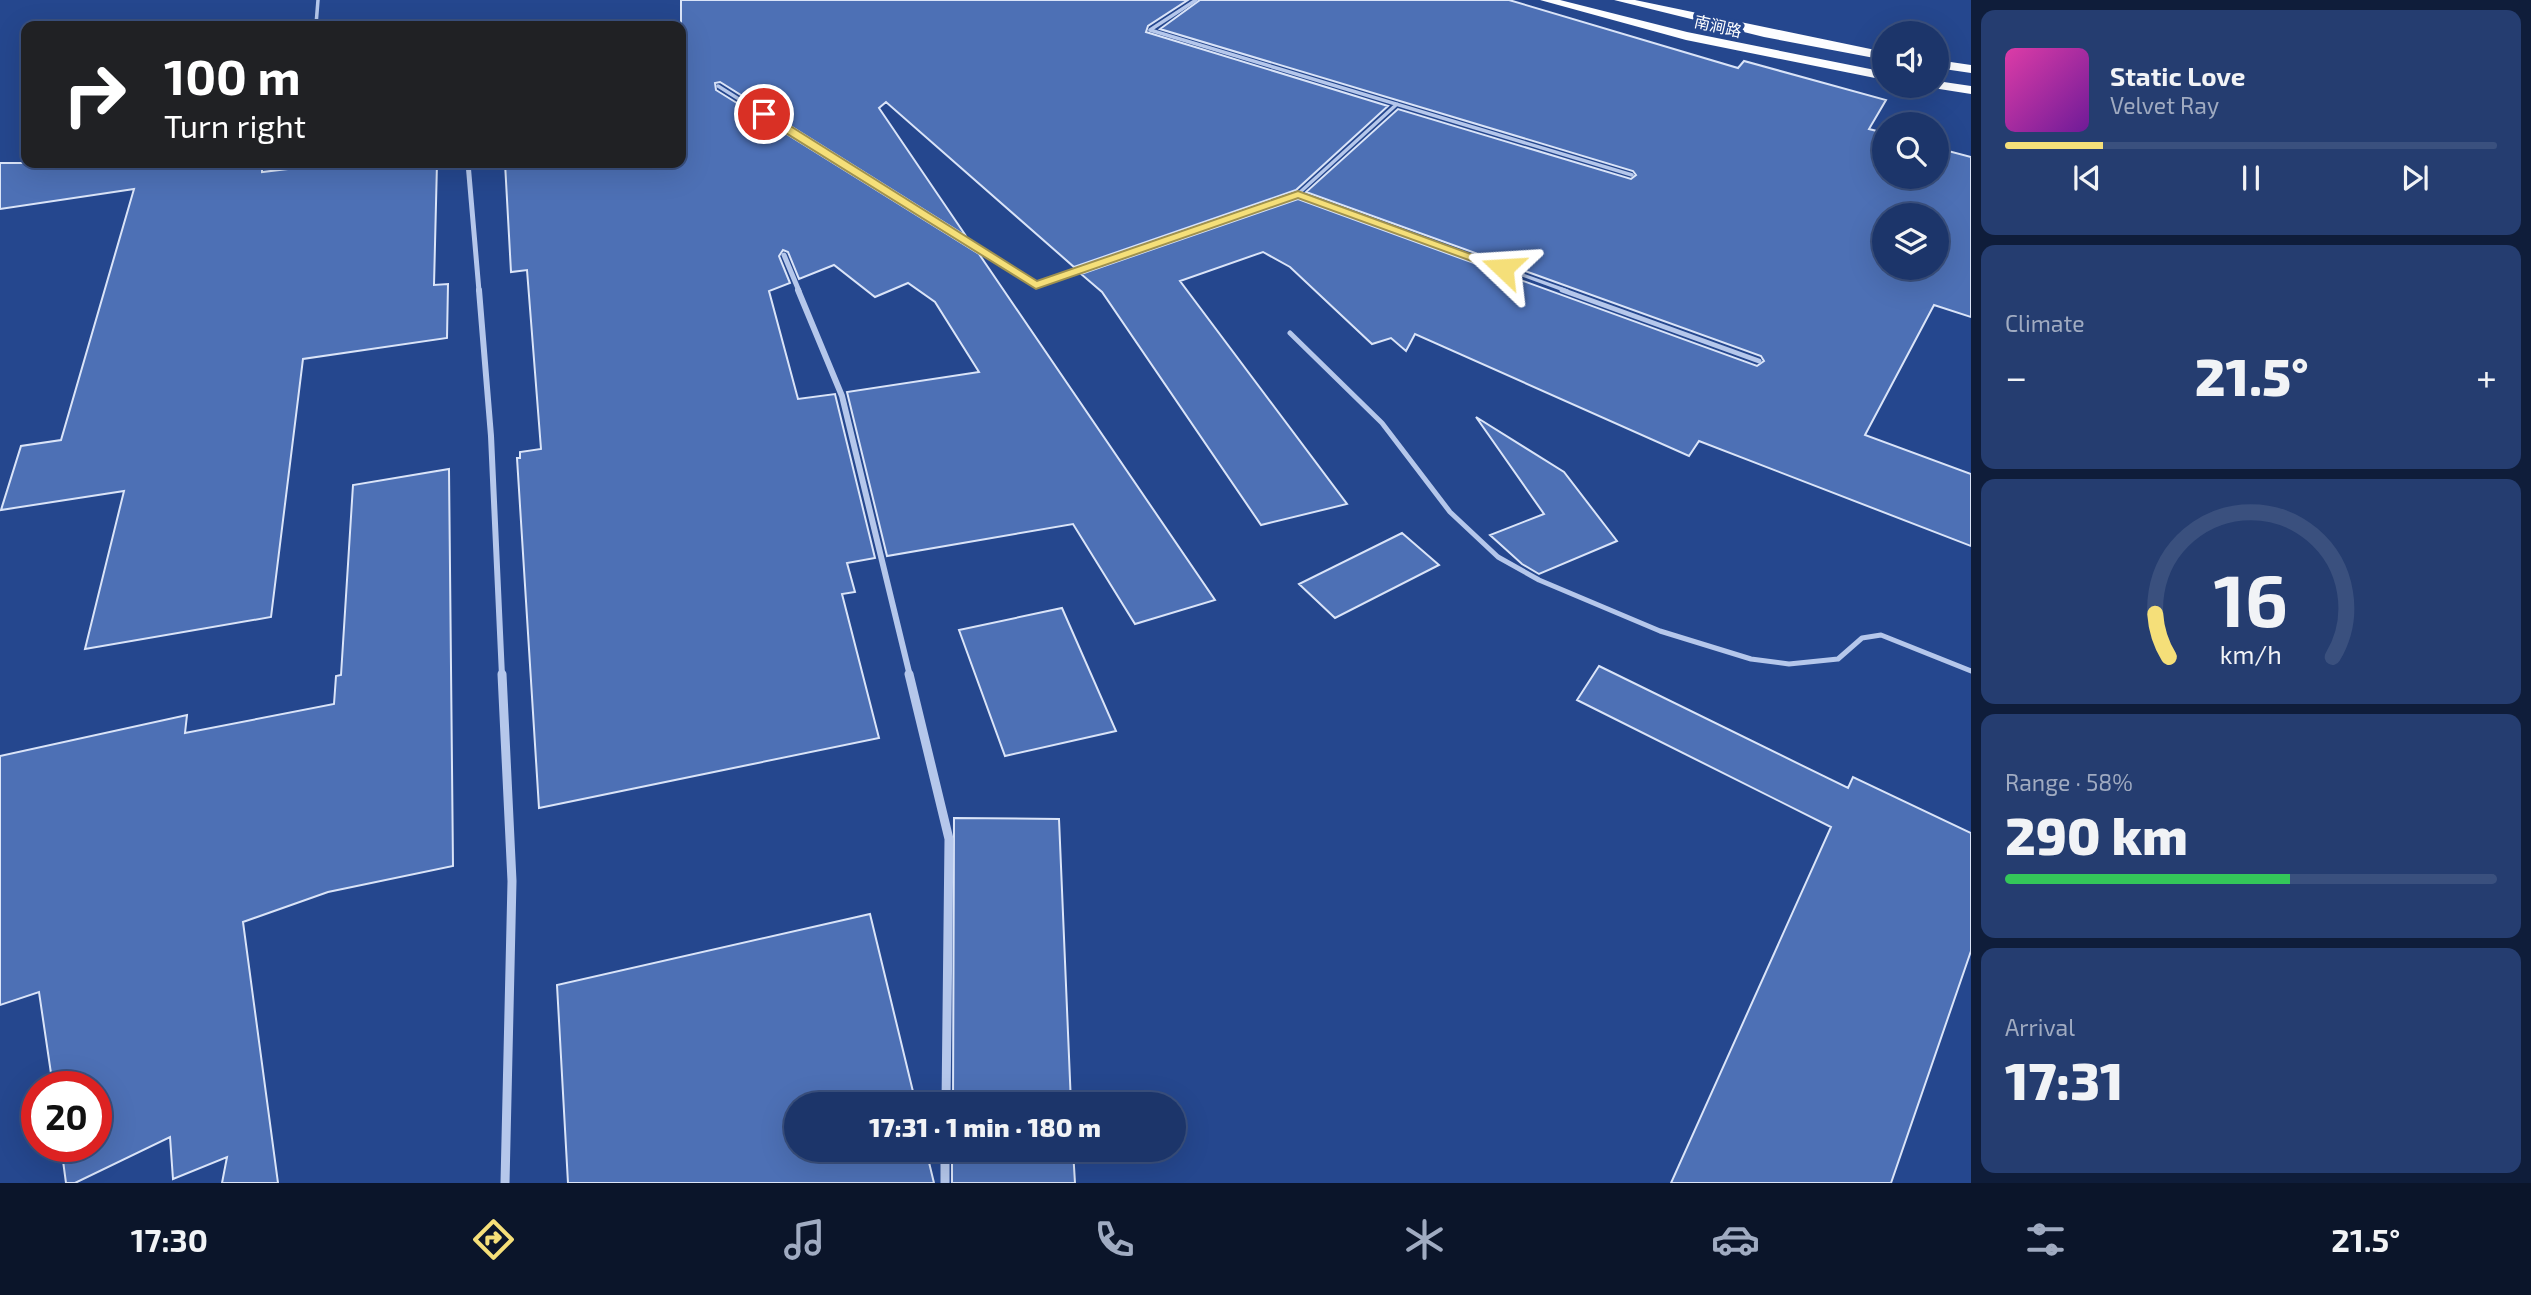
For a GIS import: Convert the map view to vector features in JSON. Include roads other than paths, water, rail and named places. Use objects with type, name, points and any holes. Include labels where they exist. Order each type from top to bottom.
[{"type":"highway","name":"南涧路","points":[[1546,0],[1686,36],[1872,73]]},
{"type":"highway","name":"南涧路","points":[[1620,0],[1764,33],[1872,54]]},
{"type":"highway","points":[[1949,66],[1971,69]]},
{"type":"highway","points":[[1949,87],[1971,90]]},
{"type":"street","points":[[468,168],[491,436],[512,881],[505,1183]]},
{"type":"street","points":[[784,255],[842,396],[949,839],[946,1092]]},
{"type":"street","points":[[945,1162],[945,1183]]},
{"type":"lane","points":[[316,21],[318,0]]},
{"type":"lane","points":[[1196,0],[1150,30],[1632,175]]},
{"type":"lane","points":[[718,86],[1036,285],[1298,194],[1397,104]]},
{"type":"lane","points":[[1298,194],[1759,361]]},
{"type":"lane","points":[[1290,333],[1382,423],[1450,512],[1497,557],[1539,580],[1660,631],[1751,659],[1789,664],[1838,659],[1862,638],[1881,635],[1971,671]]}]
